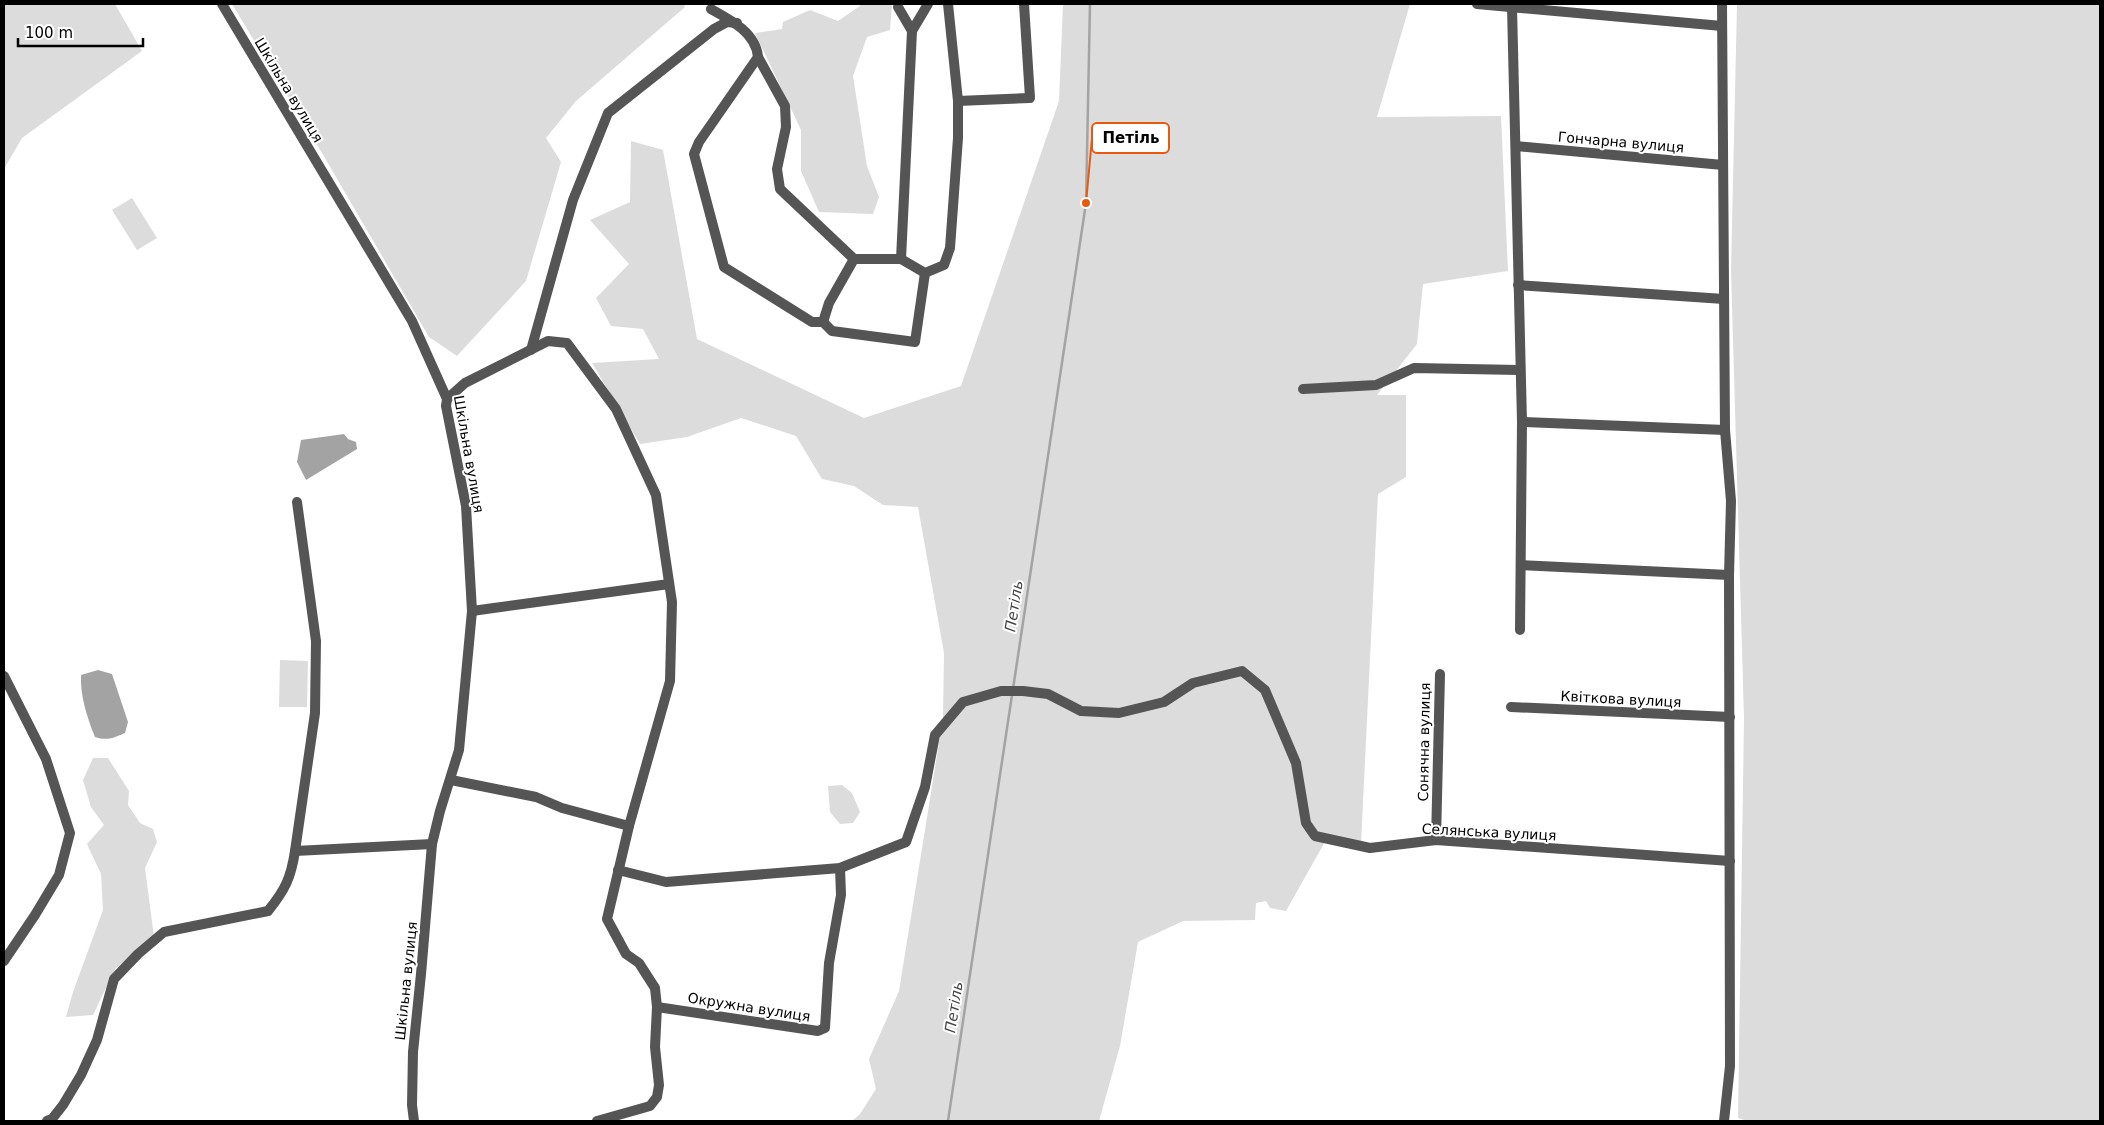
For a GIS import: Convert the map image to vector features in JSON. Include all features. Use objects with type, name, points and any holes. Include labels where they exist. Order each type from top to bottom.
[{"type":"street","name":"Шкільна вулиця","points":[[222,4],[412,321],[447,399],[446,406],[466,506],[472,611],[459,750],[432,844],[413,1052],[412,1105],[414,1121]]},
{"type":"street","points":[[901,259],[912,31],[928,4]]},
{"type":"street","points":[[924,274],[944,265],[950,248],[958,138],[958,101],[948,4]]},
{"type":"street","points":[[958,101],[1030,98],[1024,4]]},
{"type":"street","points":[[1477,4],[1722,26]]},
{"type":"street","points":[[1722,4],[1725,430],[1731,501],[1729,575],[1730,1066],[1724,1121]]},
{"type":"street","points":[[898,7],[912,31]]},
{"type":"street","points":[[1512,7],[1519,370],[1522,422],[1520,630]]},
{"type":"street","points":[[711,9],[737,23],[758,47],[758,57],[785,106],[786,127],[777,169],[780,189],[854,259],[901,259],[924,274]]},
{"type":"street","points":[[531,350],[574,200],[608,114],[714,29],[726,22],[737,23]]},
{"type":"street","points":[[758,57],[699,142],[694,154],[724,267],[812,322],[823,322],[832,331],[915,342],[924,274]]},
{"type":"street","name":"Гончарна вулиця","points":[[1516,146],[1723,165]]},
{"type":"street","points":[[823,322],[829,303],[854,259]]},
{"type":"street","points":[[1518,285],[1724,299]]},
{"type":"street","points":[[447,399],[465,383],[548,341],[567,343],[616,408],[656,495],[672,602],[670,681],[629,826],[607,919],[626,954],[639,963],[648,974],[655,988],[657,1007],[655,1047],[659,1085],[658,1097],[650,1106],[640,1110],[597,1121]]},
{"type":"street","points":[[1303,389],[1376,385],[1414,368],[1519,370]]},
{"type":"street","points":[[1522,422],[1725,430]]},
{"type":"street","points":[[47,1121],[52,1119],[63,1105],[81,1075],[97,1040],[114,979],[138,954],[164,932],[268,911],[284,892],[296,851],[315,713],[316,641],[297,502]]},
{"type":"street","points":[[1521,565],[1729,575]]},
{"type":"street","points":[[472,611],[669,584]]},
{"type":"street","name":"Селянська вулиця","points":[[840,868],[906,842],[925,787],[935,735],[963,702],[1002,691],[1023,691],[1048,694],[1081,711],[1119,713],[1164,702],[1193,684],[1242,672],[1265,690],[1296,763],[1306,823],[1315,836],[1370,848],[1436,840],[1730,861]]},
{"type":"street","name":"Сонячна вулиця","points":[[1436,840],[1440,674]]},
{"type":"street","points":[[4,676],[46,759],[70,833],[59,875],[4,961]]},
{"type":"street","name":"Квіткова вулиця","points":[[1511,707],[1730,717]]},
{"type":"street","points":[[450,780],[536,797],[562,808],[629,826]]},
{"type":"street","points":[[296,851],[432,844]]},
{"type":"street","points":[[618,870],[666,882],[840,868]]},
{"type":"street","name":"Окружна вулиця","points":[[657,1007],[818,1031],[825,1028],[829,963],[841,895],[840,868]]},
{"type":"shaded area","points":[[4,4],[115,4],[142,51],[22,138],[4,169]]},
{"type":"shaded area","points":[[232,4],[684,4],[685,7],[576,101],[546,138],[561,162],[526,281],[457,356],[429,337],[322,153]]},
{"type":"shaded area","points":[[860,4],[892,4],[890,30],[867,37],[853,76],[867,166],[879,197],[873,214],[819,212],[801,171],[801,130],[755,33],[782,29],[783,22],[810,10],[838,21],[860,6]]},
{"type":"shaded area","points":[[1063,4],[1410,4],[1377,117],[1501,116],[1508,271],[1423,284],[1417,344],[1377,395],[1406,395],[1406,477],[1378,494],[1361,844],[1326,840],[1286,911],[1270,908],[1266,901],[1256,903],[1255,920],[1183,921],[1138,942],[1120,1046],[1099,1121],[852,1121],[860,1114],[876,1089],[869,1059],[899,991],[943,718],[944,653],[918,507],[883,505],[854,486],[822,479],[796,436],[741,418],[687,437],[640,444],[592,363],[659,359],[643,329],[611,326],[596,298],[629,264],[590,220],[630,202],[631,141],[663,150],[697,339],[864,418],[961,386],[1059,101]]},
{"type":"shaded area","points":[[1737,4],[2100,4],[2100,1121],[1747,1121],[1738,1118],[1744,719],[1731,270]]},
{"type":"shaded area","points":[[132,198],[157,238],[137,250],[112,210]]},
{"type":"shaded area","points":[[344,434],[348,439],[356,442],[357,449],[306,480],[297,462],[301,440]]},
{"type":"shaded area","points":[[280,660],[308,661],[307,707],[279,707]]},
{"type":"shaded area","points":[[98,670],[112,674],[128,722],[125,733],[103,739],[95,737],[87,714],[81,683],[81,675]]},
{"type":"shaded area","points":[[93,758],[108,758],[129,791],[128,805],[140,823],[153,829],[157,842],[145,868],[154,937],[115,969],[93,1015],[66,1017],[73,992],[103,910],[101,874],[87,844],[104,825],[91,807],[83,780]]},
{"type":"shaded area","points":[[842,785],[852,793],[860,812],[853,823],[840,824],[830,812],[828,786]]},
{"type":"waterway","name":"Петіль","points":[[1013,689],[1086,203],[1090,4]]},
{"type":"waterway","name":"Петіль","points":[[948,1121],[1012,695]]},
{"type":"place","name":"Петіль","points":[[1086,203]]}]
